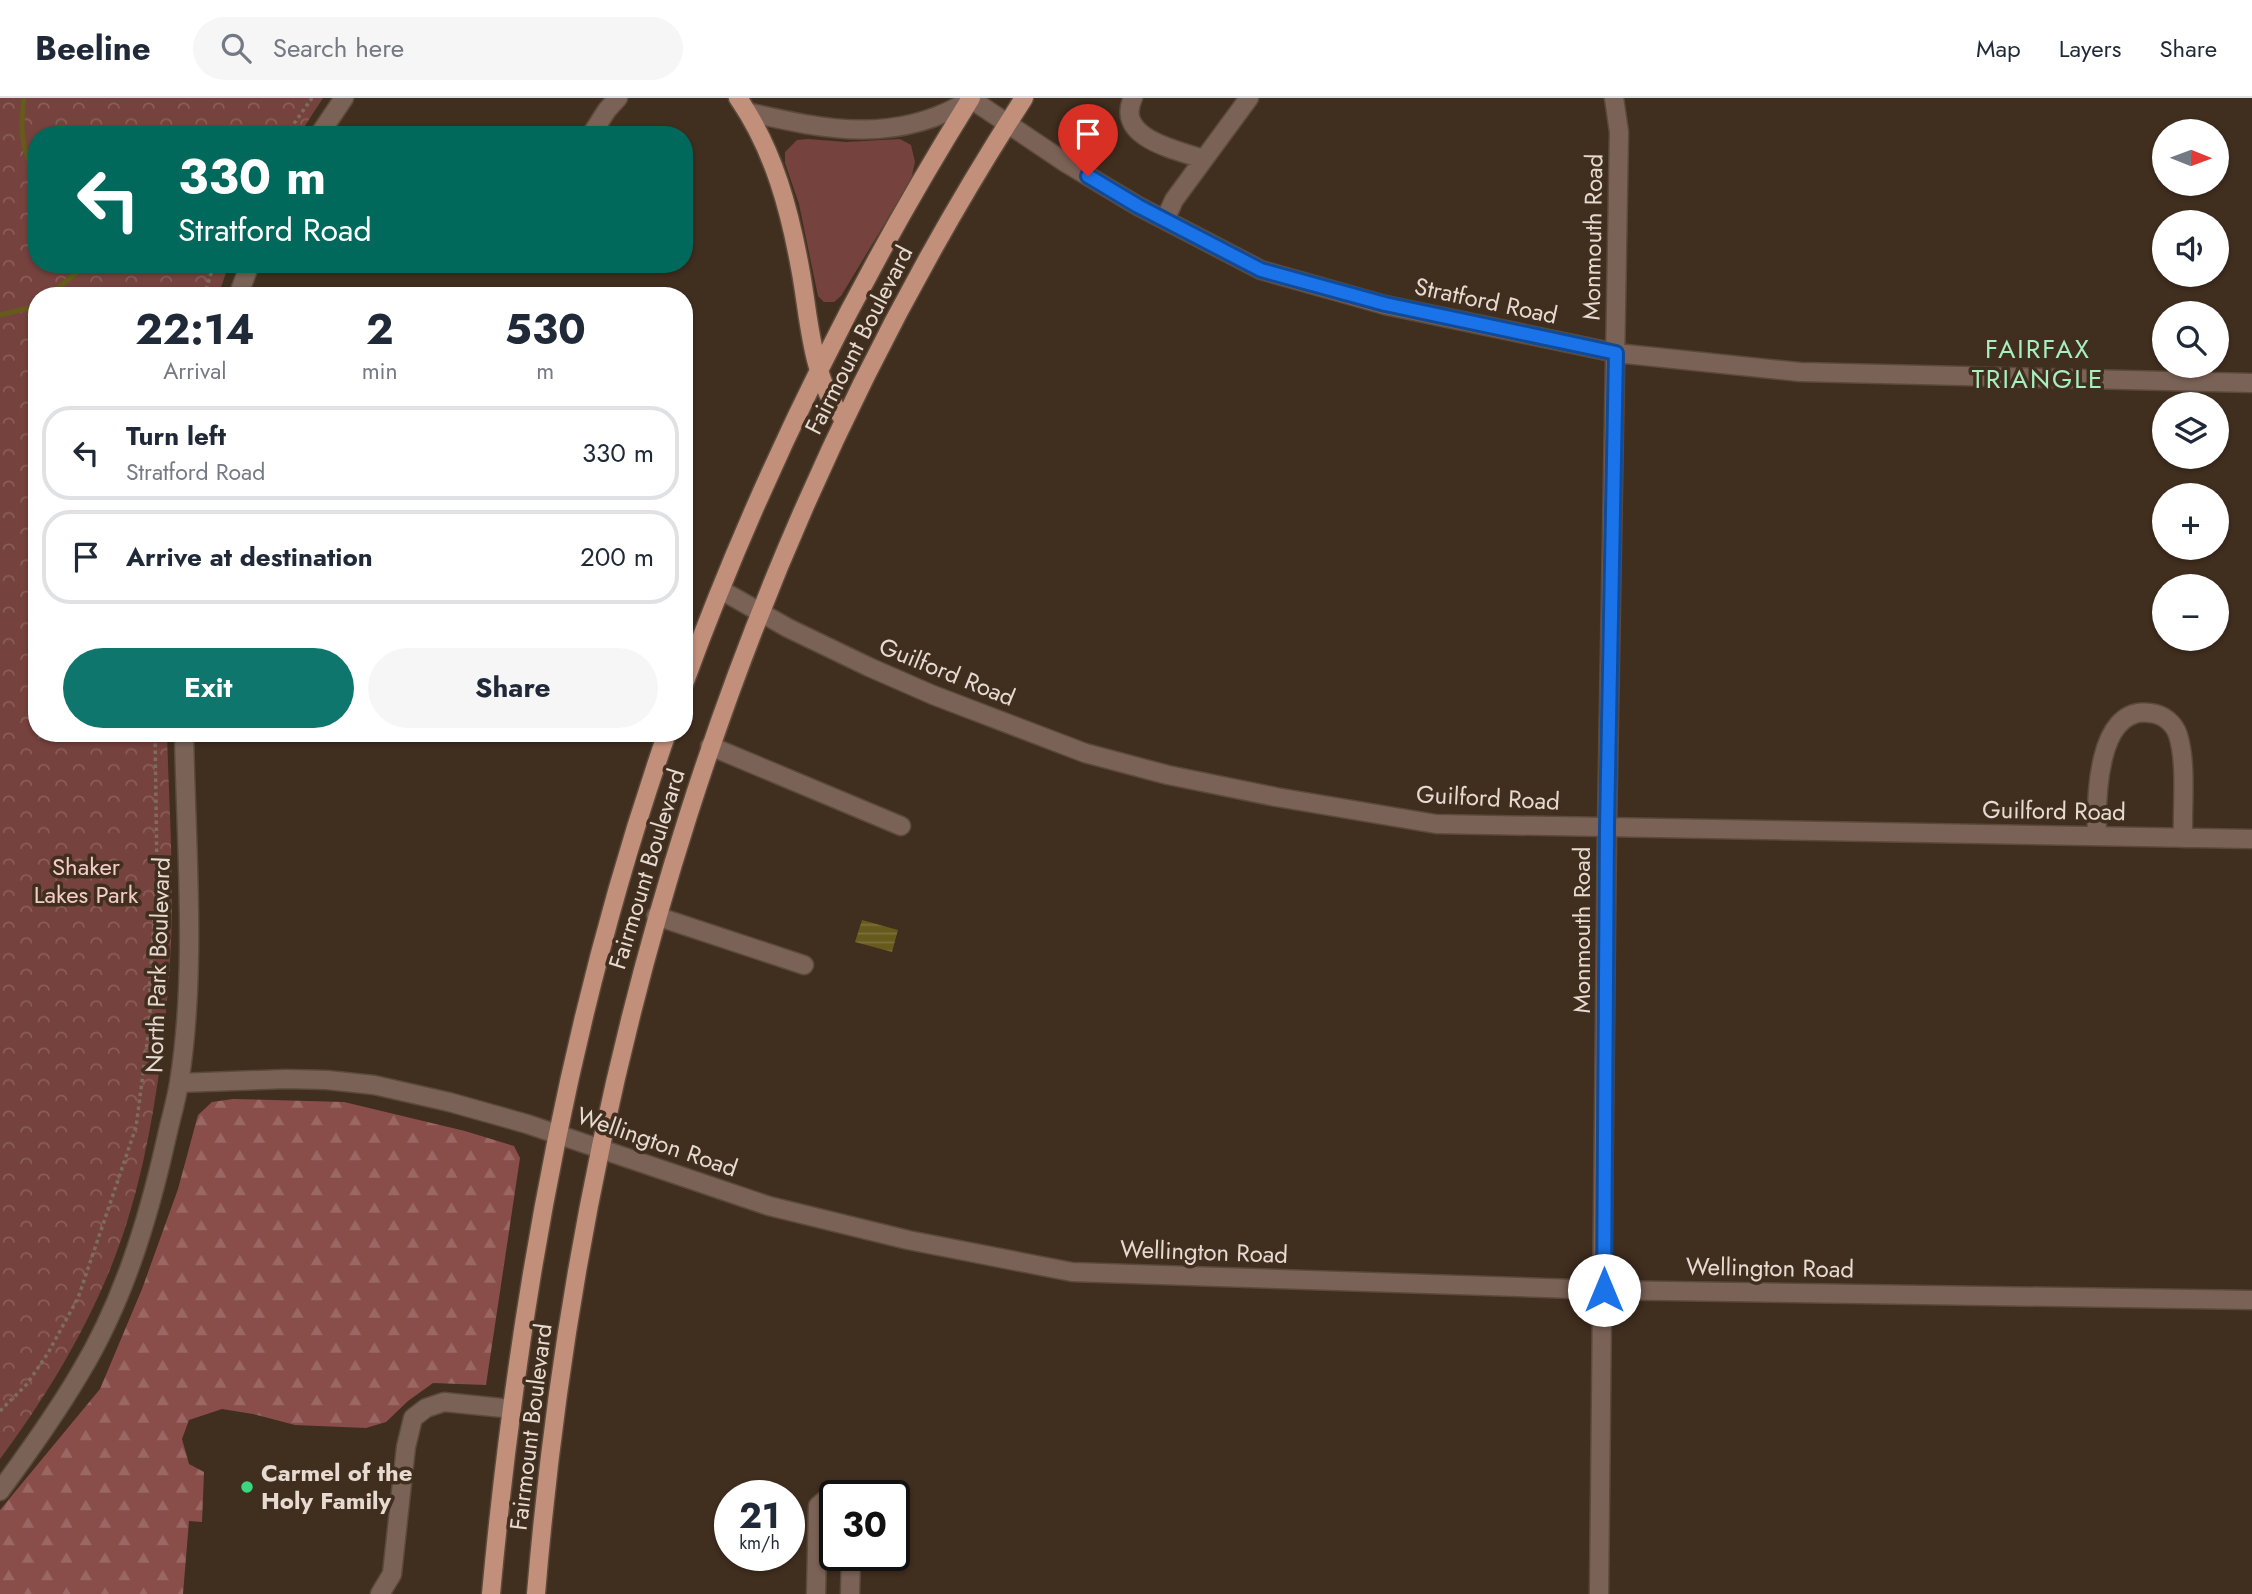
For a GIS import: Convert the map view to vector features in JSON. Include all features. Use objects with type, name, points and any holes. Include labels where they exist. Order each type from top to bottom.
[{"type":"main road","name":"Fairmount Boulevard","points":[[536,1594],[564,1358],[600,1148],[629,1018],[656,916],[710,746],[760,612],[844,420],[897,315],[1024,98]]},
{"type":"main road","name":"Fairmount Boulevard","points":[[693,661],[721,590],[818,372],[872,267],[971,99]]},
{"type":"main road","points":[[742,105],[775,167],[790,214],[818,372],[830,401],[844,420]]},
{"type":"main road","name":"Fairmount Boulevard","points":[[491,1594],[512,1409],[534,1258],[556,1134],[602,946],[664,742]]},
{"type":"street","points":[[325,126],[344,98]]},
{"type":"street","points":[[597,126],[618,98]]},
{"type":"street","points":[[1133,98],[1129,108],[1129,121],[1139,132],[1157,144],[1203,159]]},
{"type":"street","points":[[1165,220],[1174,200],[1249,98]]},
{"type":"street","name":"Monmouth Road","points":[[1599,1594],[1607,827],[1619,132],[1614,98]]},
{"type":"street","points":[[742,105],[821,128],[867,130],[927,121],[971,99]]},
{"type":"street","name":"Stratford Road","points":[[971,99],[1088,176],[1261,270],[1385,304],[1616,353],[1800,372],[2252,383]]},
{"type":"street","name":"Guilford Road","points":[[721,590],[821,645],[933,695],[1085,753],[1168,775],[1276,797],[1436,824],[2252,839]]},
{"type":"street","points":[[2097,836],[2096,811],[2105,745],[2124,720],[2135,713],[2147,712],[2161,715],[2178,734],[2182,760],[2183,838]]},
{"type":"street","name":"North Park Boulevard","points":[[0,1491],[33,1447],[82,1371],[124,1283],[154,1193],[179,1083],[186,1015],[188,947],[184,742]]},
{"type":"street","points":[[710,746],[901,826]]},
{"type":"street","points":[[656,916],[804,965]]},
{"type":"street","name":"Wellington Road","points":[[179,1083],[286,1079],[373,1085],[449,1102],[556,1134],[769,1206],[908,1240],[1072,1272],[1604,1290],[2252,1300]]},
{"type":"street","points":[[380,1594],[392,1574],[406,1447],[413,1418],[426,1408],[444,1402],[512,1409]]},
{"type":"street","points":[[816,1594],[819,1505]]},
{"type":"street","points":[[850,1571],[850,1594]]},
{"type":"path","points":[[292,126],[312,98]]},
{"type":"path","points":[[0,1412],[27,1384],[48,1353],[78,1298],[136,1127],[150,1021],[157,875],[155,742]]},
{"type":"green space","name":"Shaker Lakes Park","points":[[0,98],[323,98],[305,126],[28,126],[28,273],[226,273],[221,287],[28,287],[28,742],[167,742],[171,933],[163,1037],[152,1117],[124,1232],[100,1293],[75,1343],[47,1391],[0,1459]]},
{"type":"green space","points":[[900,139],[911,145],[915,162],[911,180],[841,296],[834,302],[824,302],[818,296],[799,204],[785,163],[785,152],[797,140],[846,142]]},
{"type":"green space","points":[[233,1099],[344,1102],[465,1131],[514,1146],[520,1158],[486,1385],[433,1383],[408,1401],[386,1422],[366,1428],[295,1425],[222,1409],[189,1420],[182,1439],[189,1464],[204,1472],[202,1522],[189,1521],[183,1594],[0,1594],[0,1510],[100,1389],[142,1289],[178,1189],[198,1115],[212,1102]]},
{"type":"shaded area","points":[[862,920],[898,930],[892,952],[855,942]]},
{"type":"waterway","points":[[24,98],[22,127],[28,158]]},
{"type":"waterway","points":[[60,287],[76,273]]},
{"type":"waterway","points":[[0,315],[28,308]]},
{"type":"place","name":"Carmel of the Holy Family","points":[[247,1487]]},
{"type":"district","name":"FAIRFAX TRIANGLE","points":[[2038,364]]},
{"type":"route","points":[[1088,176],[1138,206],[1261,270],[1385,304],[1616,353],[1607,827],[1604,1290]]}]
